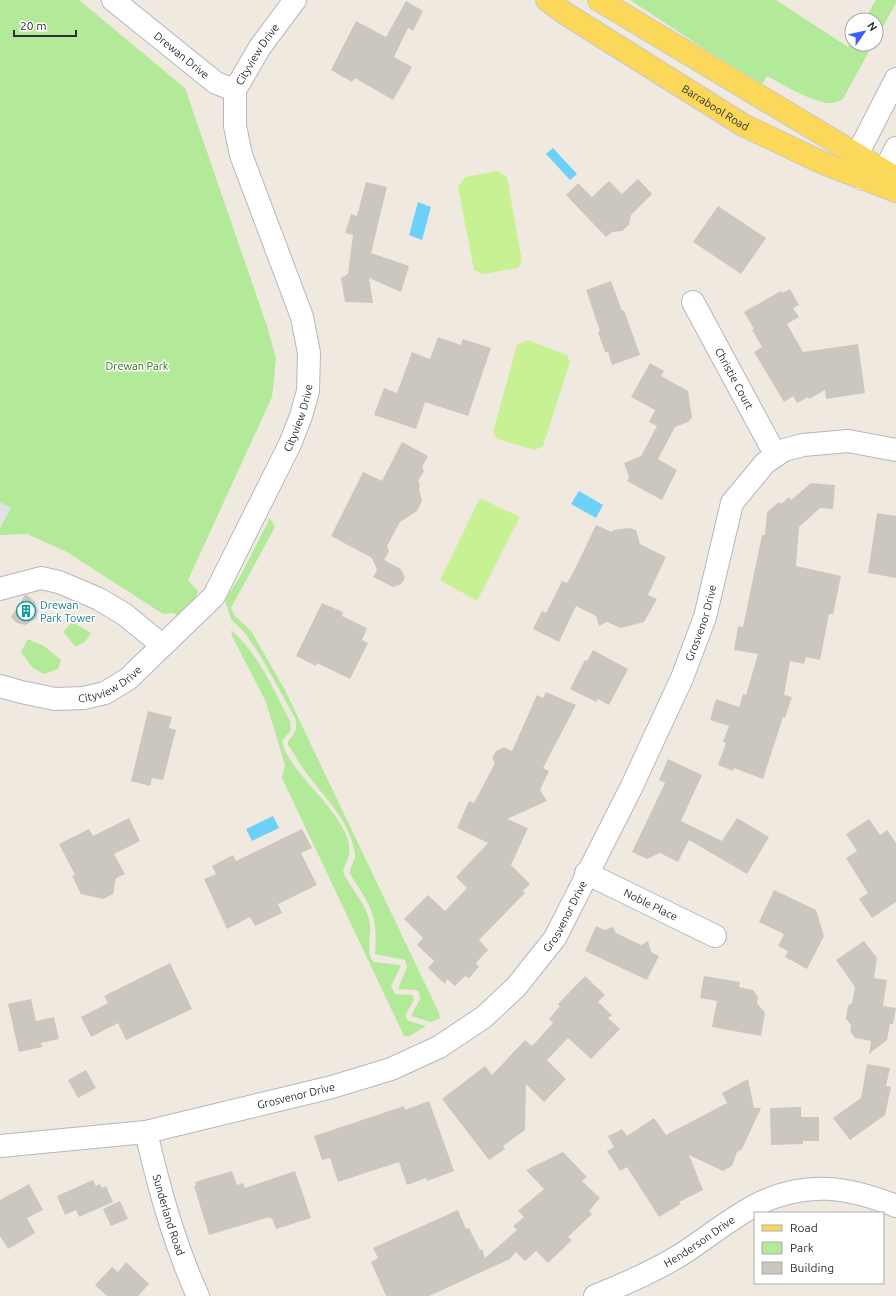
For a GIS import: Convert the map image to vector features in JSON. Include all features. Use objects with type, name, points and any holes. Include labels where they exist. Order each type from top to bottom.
[{"type":"main road","name":"Barrabool Road","points":[[547,0],[566,14],[743,125],[823,163],[896,191]]},
{"type":"main road","points":[[599,0],[890,175]]},
{"type":"street","name":"Drewan Drive","points":[[113,0],[216,83],[235,90]]},
{"type":"street","name":"Cityview Drive","points":[[0,686],[55,699],[84,698],[105,692],[128,679],[214,596],[290,444],[302,416],[308,391],[309,353],[302,317],[241,155],[235,126],[235,90],[260,47],[295,0]]},
{"type":"street","points":[[896,79],[857,156],[864,179],[890,175],[896,148]]},
{"type":"street","name":"Christie Court","points":[[693,302],[775,454]]},
{"type":"street","name":"Grosvenor Drive","points":[[0,1146],[146,1132],[332,1087],[391,1069],[439,1047],[484,1017],[516,987],[554,938],[586,873],[631,788],[682,678],[705,617],[732,503],[775,454],[784,450],[803,444],[848,441],[896,450]]},
{"type":"street","points":[[0,589],[41,578],[59,582],[99,599],[124,614],[162,645]]},
{"type":"street","name":"Noble Place","points":[[586,873],[715,936]]},
{"type":"street","name":"Sunderland Road","points":[[146,1132],[161,1195],[183,1264],[198,1296]]},
{"type":"street","name":"Henderson Drive","points":[[595,1296],[662,1265],[758,1204],[799,1189],[820,1187],[839,1189],[869,1195],[896,1206]]},
{"type":"shaded area","points":[[0,502],[11,508],[0,528]]},
{"type":"green space","name":"Drewan Park","points":[[0,0],[79,0],[185,88],[267,326],[276,359],[272,397],[188,580],[198,591],[192,606],[180,617],[173,613],[163,614],[67,552],[27,534],[0,535],[0,528],[11,508],[0,502]]},
{"type":"green space","points":[[630,0],[776,0],[844,44],[844,52],[869,52],[843,99],[831,103],[808,97],[767,76],[762,84],[706,50]]},
{"type":"green space","points":[[876,0],[896,0],[896,3],[884,25],[884,12],[869,12]]},
{"type":"green space","points":[[498,171],[507,177],[522,261],[518,268],[483,274],[474,270],[458,187],[465,177]]},
{"type":"green space","points":[[528,340],[567,355],[570,362],[543,446],[535,450],[497,439],[493,432],[517,345]]},
{"type":"green space","points":[[480,498],[520,517],[477,601],[440,580]]},
{"type":"green space","points":[[270,518],[275,527],[231,608],[235,616],[251,631],[285,690],[439,1013],[440,1018],[431,1022],[411,1016],[420,999],[419,992],[415,990],[398,989],[407,967],[405,960],[375,954],[376,940],[372,911],[350,874],[350,869],[355,854],[348,830],[342,819],[305,771],[288,745],[288,741],[296,728],[295,718],[260,655],[244,632],[231,619],[225,600],[242,573]]},
{"type":"green space","points":[[72,622],[91,633],[86,641],[76,647],[63,632]]},
{"type":"green space","points":[[231,630],[250,650],[265,672],[290,721],[291,730],[282,741],[287,754],[296,768],[342,826],[348,840],[349,854],[343,872],[362,903],[368,916],[370,923],[369,949],[371,959],[374,962],[401,966],[391,986],[395,994],[412,995],[414,1000],[406,1014],[406,1018],[409,1021],[426,1026],[410,1036],[404,1036],[282,778],[285,765],[266,702],[232,636]]},
{"type":"green space","points":[[28,639],[44,646],[61,660],[58,669],[44,674],[33,668],[21,652]]},
{"type":"water","points":[[553,148],[577,174],[570,180],[546,154]]},
{"type":"water","points":[[418,202],[431,207],[422,240],[409,235]]},
{"type":"water","points":[[579,491],[603,505],[596,518],[571,504]]},
{"type":"water","points":[[273,816],[279,828],[252,841],[246,829]]},
{"type":"building","points":[[406,1],[423,11],[413,31],[408,28],[394,57],[412,67],[393,100],[355,78],[352,82],[331,70],[356,21],[386,37]]},
{"type":"building","points":[[638,179],[652,194],[631,215],[629,225],[622,231],[612,232],[606,237],[566,195],[578,183],[592,197],[609,181],[622,194]]},
{"type":"building","points":[[366,182],[387,187],[371,253],[409,266],[401,292],[369,278],[373,303],[345,302],[341,278],[348,274],[353,235],[345,233],[351,214],[357,216]]},
{"type":"building","points":[[718,206],[766,238],[741,274],[693,242]]},
{"type":"building","points":[[611,281],[622,311],[624,310],[640,355],[612,365],[608,352],[605,352],[598,332],[600,331],[586,290]]},
{"type":"building","points":[[790,289],[799,305],[793,308],[799,317],[787,324],[803,352],[858,344],[865,393],[826,399],[825,390],[809,399],[808,397],[797,403],[793,396],[784,402],[754,352],[762,347],[744,312],[781,291],[782,293]]},
{"type":"building","points":[[438,337],[461,345],[463,339],[491,348],[468,416],[425,402],[416,429],[374,415],[384,388],[397,393],[412,352],[430,359]]},
{"type":"building","points":[[650,363],[664,371],[661,376],[688,391],[692,417],[688,422],[675,427],[658,459],[677,470],[662,500],[627,481],[629,477],[624,463],[641,456],[657,426],[649,422],[655,410],[631,397]]},
{"type":"building","points":[[402,442],[428,456],[422,467],[424,471],[418,481],[422,501],[417,511],[400,522],[387,546],[389,551],[384,560],[401,569],[405,578],[401,584],[393,587],[373,577],[377,570],[372,558],[331,536],[363,472],[382,481]]},
{"type":"building","points":[[811,483],[835,485],[833,509],[820,508],[799,527],[796,566],[841,576],[833,614],[829,614],[820,660],[806,657],[804,664],[790,661],[784,695],[792,697],[785,718],[783,717],[763,779],[734,768],[733,771],[718,765],[726,743],[723,742],[729,726],[710,720],[716,699],[739,707],[743,694],[746,695],[758,654],[734,650],[738,626],[743,627],[762,535],[765,535],[767,512],[779,502],[781,504],[789,497],[791,500]]},
{"type":"building","points":[[877,513],[896,516],[896,578],[868,573]]},
{"type":"building","points":[[596,525],[612,532],[613,530],[630,528],[636,530],[640,544],[666,557],[648,595],[657,599],[644,622],[621,628],[607,622],[599,626],[596,616],[576,606],[559,642],[533,629],[542,611],[546,613],[562,581],[567,583]]},
{"type":"building","name":"Drewan Park Tower","points":[[25,595],[35,602],[38,611],[36,619],[25,625],[17,623],[11,617]]},
{"type":"building","points":[[322,603],[343,612],[342,616],[367,628],[362,640],[368,643],[350,679],[317,663],[316,666],[296,656]]},
{"type":"building","points":[[593,650],[628,669],[609,705],[598,699],[596,702],[570,689],[585,660],[587,661]]},
{"type":"building","points":[[546,692],[576,705],[543,768],[549,771],[540,790],[547,801],[507,819],[528,828],[511,865],[530,884],[523,891],[525,893],[479,940],[488,950],[476,963],[479,967],[469,978],[465,976],[455,986],[447,979],[445,984],[428,968],[434,961],[417,945],[423,938],[404,919],[428,895],[445,911],[467,888],[456,877],[488,843],[457,828],[469,801],[474,803],[495,763],[492,758],[496,751],[504,747],[512,751],[537,695],[543,698]]},
{"type":"building","points":[[148,711],[172,717],[169,728],[176,730],[163,780],[152,778],[150,786],[131,781]]},
{"type":"building","points":[[668,759],[702,775],[681,821],[722,841],[737,818],[769,837],[747,874],[689,840],[678,862],[660,853],[647,859],[632,852],[665,783],[659,780]]},
{"type":"building","points":[[129,818],[140,841],[114,854],[125,874],[116,878],[113,894],[103,899],[81,894],[72,876],[75,875],[59,844],[89,829],[93,836]]},
{"type":"building","points":[[869,819],[880,835],[887,830],[896,843],[896,902],[872,918],[859,899],[868,893],[846,858],[857,851],[846,834]]},
{"type":"building","points":[[302,829],[312,848],[301,853],[317,885],[278,904],[282,913],[255,926],[250,917],[227,929],[204,879],[216,874],[212,866],[233,855],[236,861]]},
{"type":"building","points":[[774,890],[816,910],[824,936],[807,969],[785,957],[788,951],[778,946],[784,934],[759,922]]},
{"type":"building","points":[[596,926],[604,930],[613,927],[616,933],[641,945],[648,941],[651,952],[659,956],[647,980],[585,951]]},
{"type":"building","points":[[864,941],[877,958],[874,978],[887,980],[883,1006],[896,1008],[893,1024],[890,1024],[887,1040],[869,1054],[871,1041],[855,1038],[850,1031],[851,1025],[846,1019],[848,1006],[852,1003],[855,987],[836,960]]},
{"type":"building","points":[[170,963],[192,1009],[126,1040],[118,1023],[91,1037],[81,1017],[108,1003],[104,996]]},
{"type":"building","points":[[585,976],[605,995],[598,1002],[612,1015],[608,1018],[620,1029],[591,1059],[568,1038],[547,1060],[566,1079],[544,1102],[526,1084],[525,1130],[503,1146],[505,1149],[489,1160],[442,1099],[485,1066],[492,1075],[525,1040],[532,1046],[553,1023],[549,1019],[560,1006],[558,1004]]},
{"type":"building","points":[[704,976],[740,982],[739,987],[753,990],[758,997],[757,1003],[765,1013],[761,1036],[712,1027],[717,1001],[700,998]]},
{"type":"building","points":[[31,999],[36,1021],[54,1017],[59,1039],[41,1043],[42,1047],[19,1052],[8,1004]]},
{"type":"building","points":[[867,1064],[890,1068],[886,1086],[891,1087],[885,1115],[850,1140],[833,1118],[861,1098]]},
{"type":"building","points":[[86,1070],[96,1088],[78,1098],[68,1080]]},
{"type":"building","points":[[748,1079],[754,1108],[761,1108],[742,1149],[737,1152],[732,1166],[723,1171],[689,1155],[703,1190],[679,1202],[681,1204],[659,1217],[627,1167],[620,1171],[607,1151],[614,1147],[608,1136],[622,1129],[627,1136],[654,1118],[666,1135],[727,1103],[722,1093]]},
{"type":"building","points":[[429,1101],[454,1171],[427,1181],[426,1178],[407,1185],[399,1162],[338,1182],[330,1158],[322,1160],[314,1136],[404,1106],[405,1110]]},
{"type":"building","points":[[801,1107],[801,1117],[819,1117],[819,1141],[803,1141],[803,1144],[771,1145],[770,1108]]},
{"type":"building","points":[[563,1152],[587,1177],[582,1181],[600,1198],[589,1211],[592,1214],[568,1237],[572,1240],[548,1263],[536,1251],[525,1261],[516,1252],[510,1259],[429,1296],[386,1296],[371,1262],[378,1258],[373,1248],[458,1210],[466,1229],[469,1228],[480,1250],[482,1249],[485,1258],[517,1230],[513,1226],[524,1217],[518,1211],[544,1189],[526,1170]]},
{"type":"building","points":[[232,1171],[237,1185],[243,1183],[245,1188],[295,1171],[311,1218],[276,1229],[272,1218],[269,1219],[269,1217],[209,1235],[194,1186],[196,1185],[195,1182]]},
{"type":"building","points":[[93,1180],[96,1186],[100,1184],[102,1188],[106,1186],[113,1202],[79,1217],[76,1210],[65,1215],[57,1196]]},
{"type":"building","points":[[29,1184],[43,1210],[27,1218],[35,1233],[8,1249],[0,1236],[0,1200]]},
{"type":"building","points":[[120,1201],[128,1219],[111,1226],[103,1209]]},
{"type":"building","points":[[126,1262],[149,1284],[138,1296],[107,1296],[95,1285],[112,1267],[118,1272]]},
{"type":"place","name":"Drewan Park Tower","points":[[26,611]]}]
